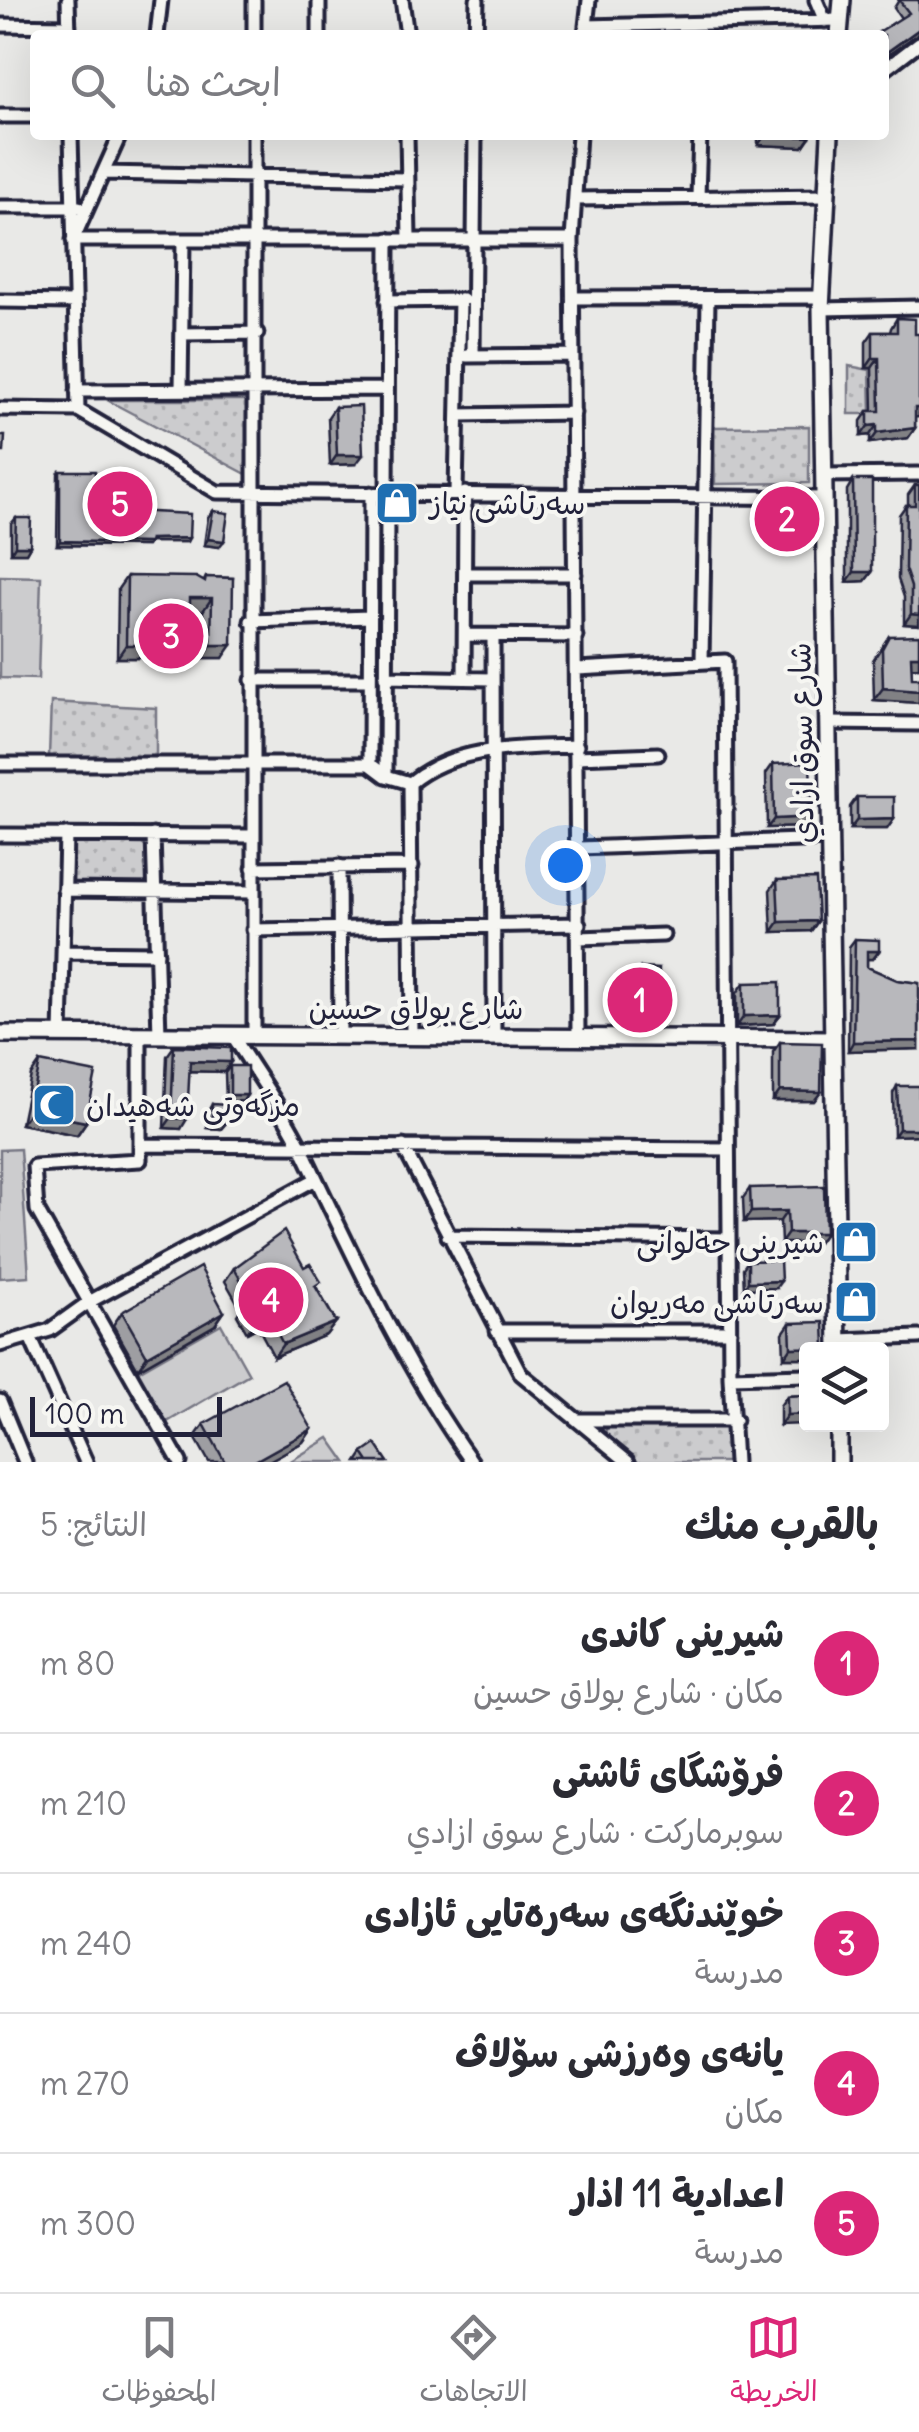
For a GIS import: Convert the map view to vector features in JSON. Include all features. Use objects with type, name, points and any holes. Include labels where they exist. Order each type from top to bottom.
[{"type":"street","points":[[68,0],[69,30]]},
{"type":"street","points":[[158,30],[161,0]]},
{"type":"street","points":[[254,0],[254,30]]},
{"type":"street","points":[[319,0],[319,30]]},
{"type":"street","points":[[402,0],[406,30]]},
{"type":"street","points":[[476,30],[477,0]]},
{"type":"street","points":[[589,0],[586,30],[835,25]]},
{"type":"street","points":[[816,0],[835,25]]},
{"type":"street","points":[[835,25],[842,0]]},
{"type":"street","points":[[0,25],[58,30]]},
{"type":"street","points":[[889,66],[919,43]]},
{"type":"street","points":[[0,116],[30,116]]},
{"type":"street","points":[[72,140],[78,410]]},
{"type":"street","points":[[73,240],[118,140]]},
{"type":"street","points":[[254,140],[254,1036]]},
{"type":"street","points":[[407,140],[409,239]]},
{"type":"street","points":[[473,356],[476,140]]},
{"type":"street","points":[[578,1036],[572,240],[579,140]]},
{"type":"street","points":[[698,196],[700,140]]},
{"type":"street","name":"شارع سوق ازادي","points":[[830,140],[822,303],[838,1342]]},
{"type":"street","points":[[104,173],[406,179]]},
{"type":"street","points":[[575,200],[825,196]]},
{"type":"street","points":[[0,207],[88,207]]},
{"type":"street","points":[[386,776],[388,239]]},
{"type":"street","points":[[73,240],[572,240]]},
{"type":"street","points":[[181,390],[184,241]]},
{"type":"street","points":[[574,298],[708,298],[919,307]]},
{"type":"street","points":[[702,661],[708,298]]},
{"type":"street","points":[[460,300],[458,416],[465,574],[464,678]]},
{"type":"street","points":[[387,301],[474,300]]},
{"type":"street","points":[[0,302],[76,302]]},
{"type":"street","points":[[182,334],[257,334]]},
{"type":"street","points":[[459,356],[573,355]]},
{"type":"street","points":[[77,391],[387,388]]},
{"type":"street","points":[[0,409],[78,410],[217,492],[824,498]]},
{"type":"street","points":[[458,416],[574,414]]},
{"type":"street","points":[[824,475],[919,474]]},
{"type":"street","points":[[370,764],[371,494]]},
{"type":"street","points":[[465,574],[575,574]]},
{"type":"street","points":[[251,621],[370,618]]},
{"type":"street","points":[[465,636],[576,636]]},
{"type":"street","points":[[492,636],[494,1034]]},
{"type":"street","points":[[576,669],[725,661],[730,1378],[735,1462]]},
{"type":"street","points":[[385,677],[492,679]]},
{"type":"street","points":[[252,680],[370,680]]},
{"type":"street","points":[[828,723],[919,724]]},
{"type":"street","points":[[412,1034],[410,783],[422,772],[492,749],[658,754]]},
{"type":"street","points":[[0,764],[370,764],[386,776],[410,783]]},
{"type":"street","points":[[0,835],[253,836]]},
{"type":"street","points":[[61,1035],[66,835]]},
{"type":"street","points":[[153,835],[159,1036]]},
{"type":"street","points":[[579,848],[830,838]]},
{"type":"street","points":[[339,866],[340,1036]]},
{"type":"street","points":[[253,868],[412,866]]},
{"type":"street","points":[[64,890],[253,892]]},
{"type":"street","points":[[254,930],[579,924]]},
{"type":"street","points":[[580,938],[664,936]]},
{"type":"street","points":[[64,952],[157,954]]},
{"type":"street","name":"شارع بولاق حسين","points":[[0,1034],[494,1034],[833,1040]]},
{"type":"street","points":[[140,1035],[140,1160],[34,1166],[37,1210],[180,1462]]},
{"type":"street","points":[[233,1036],[300,1146],[314,1180],[420,1378],[472,1462]]},
{"type":"street","points":[[140,1146],[728,1148]]},
{"type":"street","points":[[402,1146],[521,1374],[628,1462]]},
{"type":"street","points":[[0,1345],[30,1339],[89,1302],[314,1180]]},
{"type":"street","points":[[448,1236],[729,1239]]},
{"type":"street","points":[[497,1331],[730,1331]]},
{"type":"street","points":[[868,1342],[919,1337]]},
{"type":"street","points":[[30,1339],[86,1462]]},
{"type":"street","points":[[730,1378],[799,1375]]},
{"type":"street","points":[[0,1401],[6,1432],[25,1462]]},
{"type":"street","points":[[578,1420],[734,1420]]},
{"type":"street","points":[[839,1432],[840,1462]]},
{"type":"shaded area","points":[[849,366],[870,370],[871,414],[849,414]]},
{"type":"shaded area","points":[[107,400],[249,400],[248,475]]},
{"type":"shaded area","points":[[809,426],[809,483],[715,484],[714,427]]},
{"type":"shaded area","points":[[0,576],[41,577],[38,679],[0,678]]},
{"type":"shaded area","points":[[51,702],[156,708],[156,759],[49,756]]},
{"type":"shaded area","points":[[73,843],[142,844],[150,850],[150,884],[72,882]]},
{"type":"shaded area","points":[[20,1149],[29,1276],[0,1278],[0,1150]]},
{"type":"shaded area","points":[[221,1324],[249,1374],[167,1422],[137,1372]]},
{"type":"shaded area","points":[[728,1425],[730,1462],[638,1462],[605,1433],[607,1427]]},
{"type":"shaded area","points":[[329,1438],[346,1462],[289,1462]]},
{"type":"building","points":[[899,0],[919,0],[919,29],[889,50],[889,30],[882,30],[909,13]]},
{"type":"building","points":[[897,318],[915,319],[915,334],[919,334],[919,408],[915,408],[915,428],[877,433],[877,425],[868,426],[868,411],[880,411],[879,358],[873,358],[873,332],[897,332]]},
{"type":"building","points":[[361,406],[363,455],[337,455],[335,407]]},
{"type":"building","points":[[0,436],[5,436],[4,452],[0,452]]},
{"type":"building","points":[[60,471],[95,471],[94,509],[190,514],[189,538],[150,539],[149,543],[60,541]]},
{"type":"building","points":[[853,480],[872,480],[872,572],[854,572]]},
{"type":"building","points":[[915,485],[919,485],[919,615],[911,614],[911,587],[905,569],[906,505],[915,505]]},
{"type":"building","points":[[776,497],[812,497],[812,524],[775,524]]},
{"type":"building","points":[[213,511],[228,513],[224,541],[208,539]]},
{"type":"building","points":[[16,518],[31,518],[30,546],[15,546]]},
{"type":"building","points":[[127,576],[196,577],[205,582],[206,577],[233,578],[232,645],[211,645],[212,598],[190,598],[190,635],[148,635],[148,645],[126,645]]},
{"type":"building","points":[[919,635],[919,656],[911,656],[912,678],[919,678],[919,691],[883,688],[882,649],[889,636]]},
{"type":"building","points":[[810,762],[812,817],[774,819],[773,764]]},
{"type":"building","points":[[857,797],[894,797],[894,819],[857,820]]},
{"type":"building","points":[[816,879],[818,921],[779,922],[777,880]]},
{"type":"building","points":[[855,939],[879,940],[879,951],[867,951],[867,967],[897,980],[919,983],[919,1041],[853,1042]]},
{"type":"building","points":[[640,968],[659,969],[658,1006],[639,1006]]},
{"type":"building","points":[[780,982],[780,1015],[744,1016],[744,983]]},
{"type":"building","points":[[780,1042],[822,1043],[821,1092],[780,1091]]},
{"type":"building","points":[[174,1046],[231,1048],[231,1062],[190,1061],[187,1119],[171,1118]]},
{"type":"building","name":"مزگەوتی شەهیدان","points":[[40,1062],[96,1073],[86,1122],[30,1111]]},
{"type":"building","points":[[230,1066],[247,1066],[247,1095],[230,1095]]},
{"type":"building","points":[[897,1086],[919,1086],[919,1129],[899,1129]]},
{"type":"building","points":[[212,1104],[227,1105],[226,1123],[212,1122]]},
{"type":"building","points":[[824,1186],[825,1233],[788,1233],[787,1211],[751,1212],[750,1188]]},
{"type":"building","points":[[284,1231],[304,1267],[310,1264],[321,1282],[315,1286],[336,1322],[283,1344],[267,1314],[256,1320],[246,1302],[251,1298],[234,1268]]},
{"type":"building","points":[[780,1260],[781,1281],[748,1282],[748,1261]]},
{"type":"building","points":[[200,1267],[224,1312],[147,1356],[122,1312]]},
{"type":"building","points":[[824,1322],[825,1342],[799,1342],[799,1348],[791,1348],[790,1323]]},
{"type":"building","points":[[284,1380],[312,1429],[253,1462],[225,1462],[204,1424]]},
{"type":"building","points":[[799,1395],[799,1414],[787,1415],[787,1396]]},
{"type":"building","points":[[376,1444],[388,1462],[369,1462],[363,1453]]},
{"type":"place","name":"سەرتاشی نیاز","points":[[397,503]]},
{"type":"place","name":"اعدادية 11 اذار","points":[[120,504]]},
{"type":"place","name":"فرۆشگای ئاشتی","points":[[787,519]]},
{"type":"place","name":"خوێندنگەی سەرەتایی ئازادی","points":[[171,636]]},
{"type":"place","name":"شیرینی کاندی","points":[[640,1000]]},
{"type":"place","name":"مزگەوتی شەهیدان","points":[[54,1105]]},
{"type":"place","name":"شیرینی حەلوانی","points":[[856,1242]]},
{"type":"place","name":"یانەی وەرزشی سۆلاڤ","points":[[271,1300]]},
{"type":"place","name":"سەرتاشی مەریوان","points":[[856,1302]]}]
